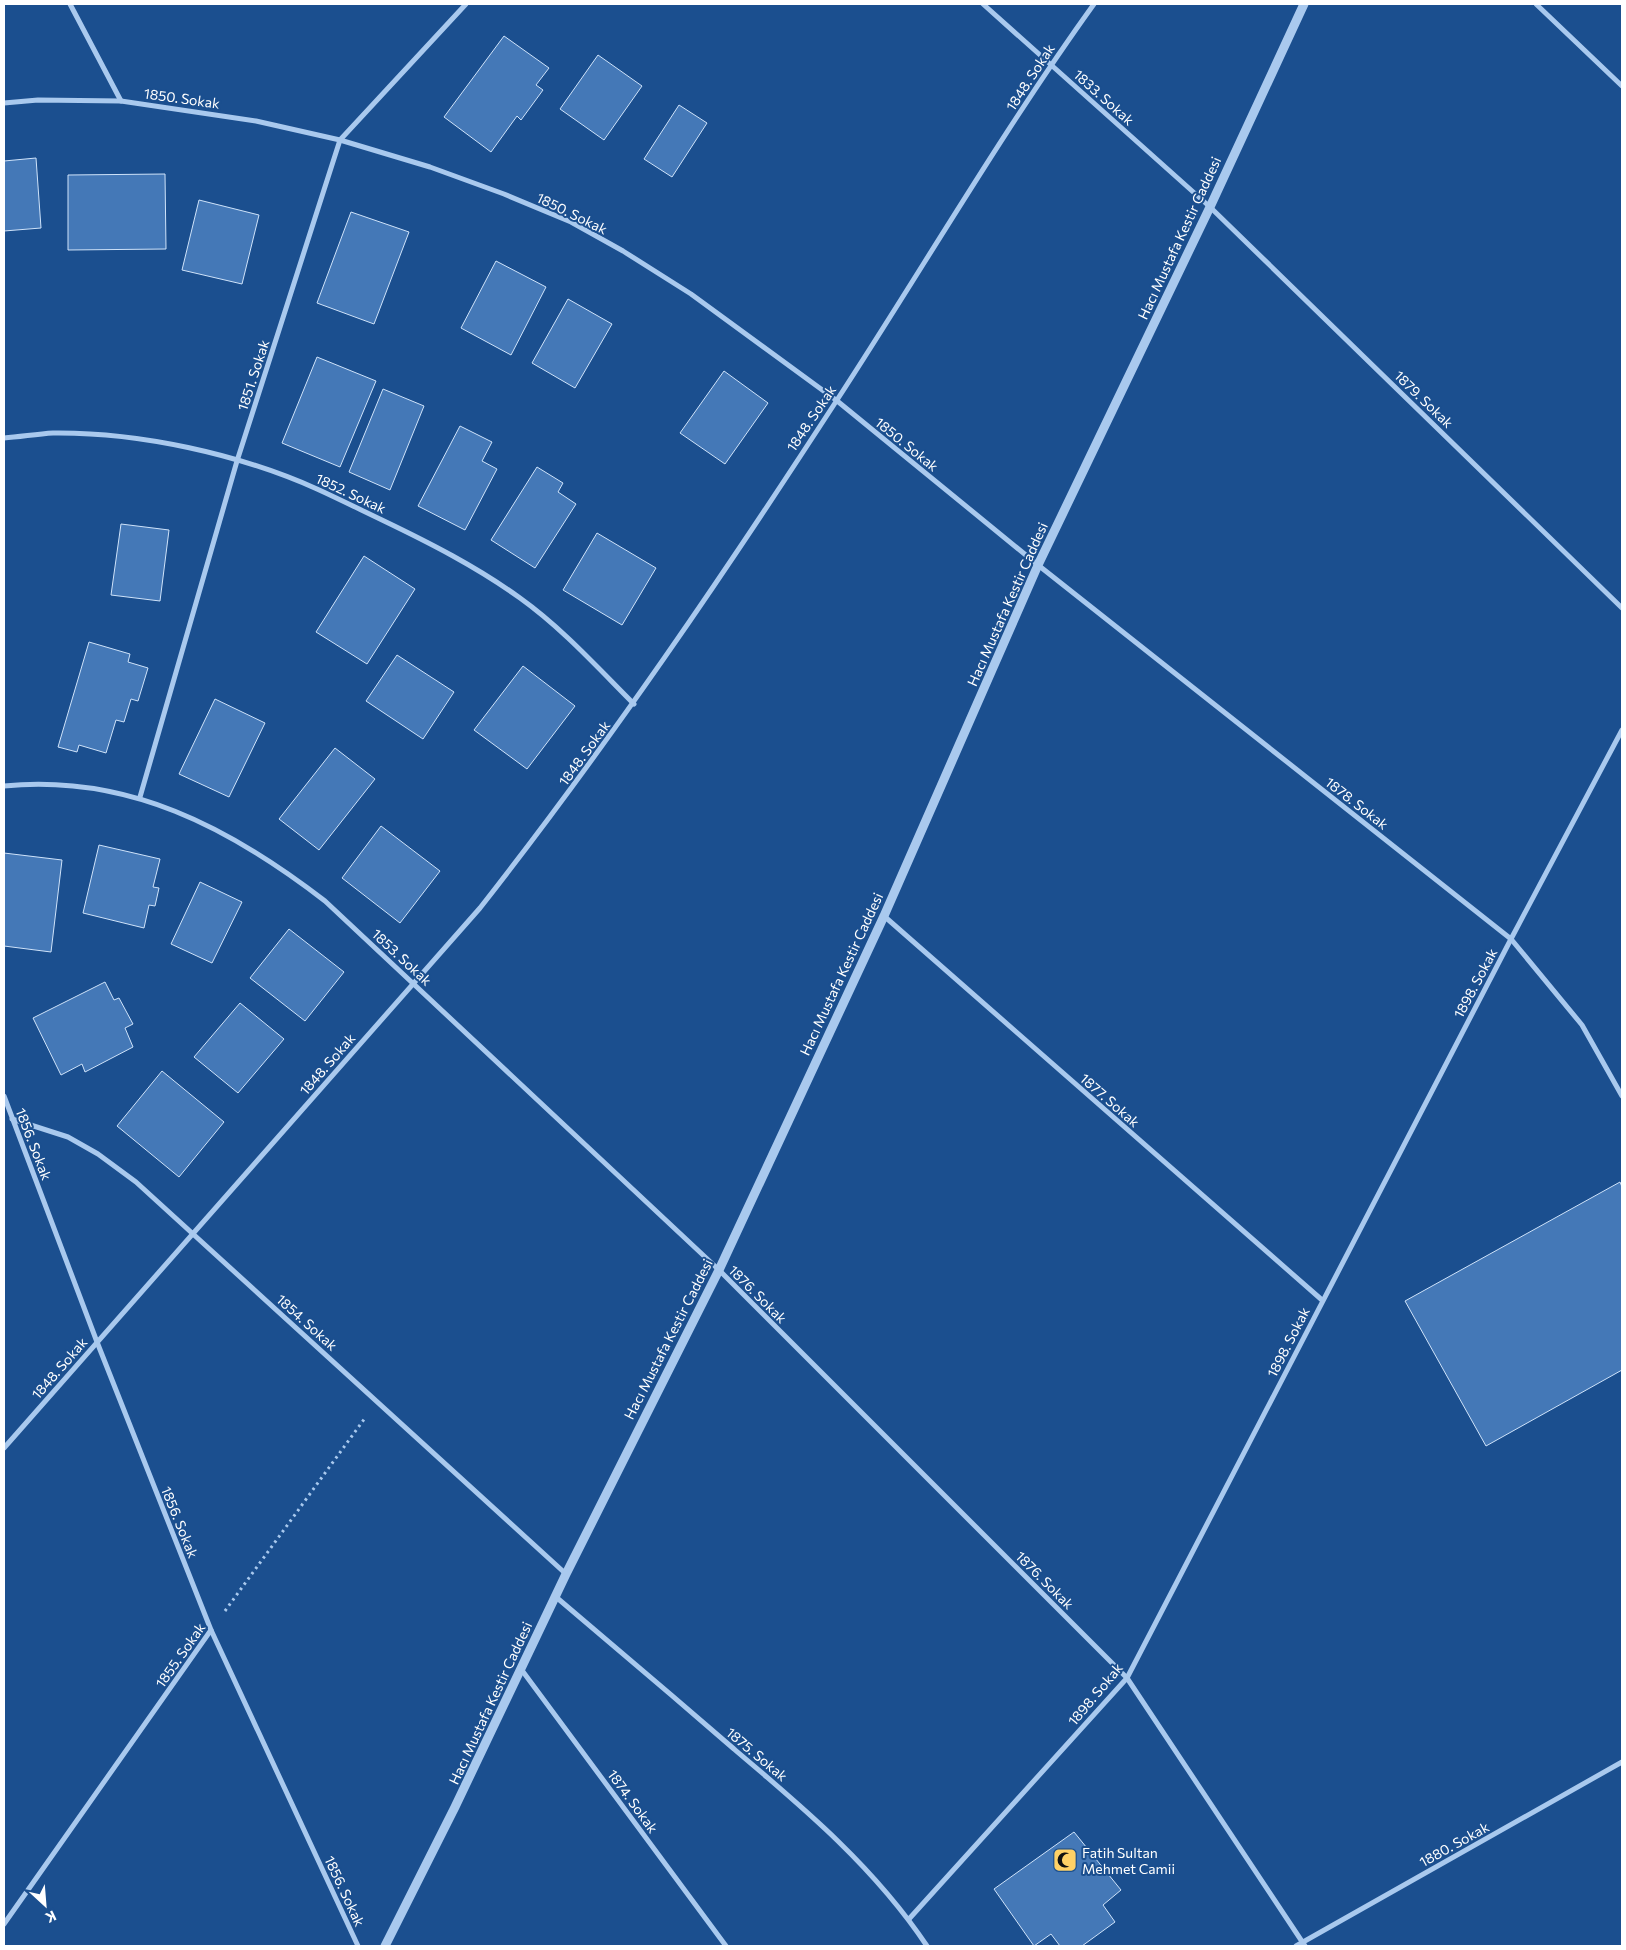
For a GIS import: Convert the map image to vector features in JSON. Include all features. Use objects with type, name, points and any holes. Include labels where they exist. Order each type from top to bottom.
[{"type":"street","points":[[70,4],[121,101]]},
{"type":"street","name":"1851. Sokak","points":[[140,797],[237,460],[340,140],[466,4]]},
{"type":"street","name":"1833. Sokak","points":[[983,4],[1210,207]]},
{"type":"street","name":"1848. Sokak","points":[[4,1448],[480,908],[549,820],[634,704],[836,400],[1050,65],[1094,4]]},
{"type":"street","name":"Hacı Mustafa Kestir Caddesi","points":[[385,1946],[566,1574],[718,1270],[884,916],[1038,565],[1210,207],[1304,4]]},
{"type":"street","points":[[1536,4],[1622,86]]},
{"type":"street","name":"1850. Sokak","points":[[4,103],[38,100],[121,101],[256,121],[340,140],[430,166],[571,222],[692,294],[836,400],[1038,565]]},
{"type":"street","name":"1879. Sokak","points":[[1210,207],[1622,608]]},
{"type":"street","name":"1852. Sokak","points":[[4,438],[52,434],[108,435],[176,446],[237,460],[316,488],[432,544],[478,570],[522,599],[566,636],[634,704]]},
{"type":"street","name":"1878. Sokak","points":[[1038,565],[1511,939],[1582,1025],[1622,1096]]},
{"type":"street","name":"1898. Sokak","points":[[909,1919],[1127,1678],[1322,1300],[1622,730]]},
{"type":"street","name":"1853. Sokak","points":[[4,786],[54,784],[140,797],[196,819],[286,871],[325,901],[414,983],[718,1270]]},
{"type":"street","name":"1877. Sokak","points":[[884,916],[1322,1300]]},
{"type":"street","name":"1856. Sokak","points":[[4,1096],[97,1342],[211,1630],[358,1946]]},
{"type":"street","name":"1854. Sokak","points":[[12,1119],[68,1138],[98,1154],[136,1182],[566,1574]]},
{"type":"street","name":"1876. Sokak","points":[[718,1270],[1127,1678],[1304,1944]]},
{"type":"street","name":"1875. Sokak","points":[[556,1597],[785,1792],[884,1888],[909,1919],[927,1946]]},
{"type":"street","name":"1855. Sokak","points":[[4,1924],[211,1630]]},
{"type":"street","name":"1874. Sokak","points":[[521,1669],[726,1946]]},
{"type":"street","name":"1880. Sokak","points":[[1296,1946],[1304,1944],[1622,1762]]},
{"type":"path","name":"1855. Sokak","points":[[211,1630],[377,1401]]},
{"type":"building","points":[[504,36],[549,68],[536,85],[543,90],[521,120],[517,116],[491,152],[444,117]]},
{"type":"building","points":[[598,55],[642,86],[604,140],[560,109]]},
{"type":"building","points":[[679,105],[707,123],[672,177],[644,159]]},
{"type":"building","points":[[36,158],[41,228],[4,231],[4,161]]},
{"type":"building","points":[[165,174],[166,249],[68,250],[68,175]]},
{"type":"building","points":[[199,200],[259,215],[242,284],[182,270]]},
{"type":"building","points":[[351,212],[409,232],[374,324],[317,303]]},
{"type":"building","points":[[496,261],[546,287],[511,355],[461,328]]},
{"type":"building","points":[[568,299],[612,324],[575,388],[532,363]]},
{"type":"building","points":[[317,357],[376,381],[340,467],[282,443]]},
{"type":"building","points":[[724,371],[768,403],[725,464],[680,433]]},
{"type":"building","points":[[383,389],[424,406],[390,490],[349,472]]},
{"type":"building","points":[[460,426],[492,442],[482,461],[497,469],[465,530],[418,506]]},
{"type":"building","points":[[537,467],[563,483],[558,492],[576,504],[535,568],[491,540]]},
{"type":"building","points":[[121,524],[169,530],[160,601],[111,595]]},
{"type":"building","points":[[597,533],[656,568],[622,625],[563,590]]},
{"type":"building","points":[[364,556],[415,589],[367,664],[316,632]]},
{"type":"building","points":[[89,642],[130,654],[128,662],[148,668],[138,701],[131,699],[124,722],[116,720],[106,753],[79,745],[77,752],[58,747]]},
{"type":"building","points":[[397,655],[454,692],[423,739],[366,701]]},
{"type":"building","points":[[523,666],[575,706],[527,769],[474,730]]},
{"type":"building","points":[[215,699],[265,723],[229,797],[179,774]]},
{"type":"building","points":[[335,748],[375,779],[319,850],[279,819]]},
{"type":"building","points":[[381,826],[440,871],[400,923],[342,878]]},
{"type":"building","points":[[99,845],[160,859],[153,887],[159,888],[155,906],[149,905],[144,928],[83,913]]},
{"type":"building","points":[[4,853],[62,860],[51,952],[4,946]]},
{"type":"building","points":[[200,882],[242,902],[212,963],[171,944]]},
{"type":"building","points":[[289,929],[344,972],[305,1021],[250,978]]},
{"type":"building","points":[[105,982],[114,1000],[119,998],[133,1024],[125,1028],[133,1047],[85,1072],[82,1064],[61,1075],[33,1018]]},
{"type":"building","points":[[240,1003],[284,1039],[238,1093],[194,1057]]},
{"type":"building","points":[[162,1071],[224,1122],[179,1177],[117,1126]]},
{"type":"building","points":[[1620,1182],[1622,1187],[1622,1370],[1486,1446],[1405,1301]]},
{"type":"building","name":"Fatih Sultan Mehmet Camii","points":[[1074,1832],[1121,1890],[1103,1905],[1115,1922],[1082,1946],[1060,1946],[1051,1934],[1034,1946],[994,1889]]},
{"type":"place","name":"Fatih Sultan Mehmet Camii","points":[[1065,1860]]}]
